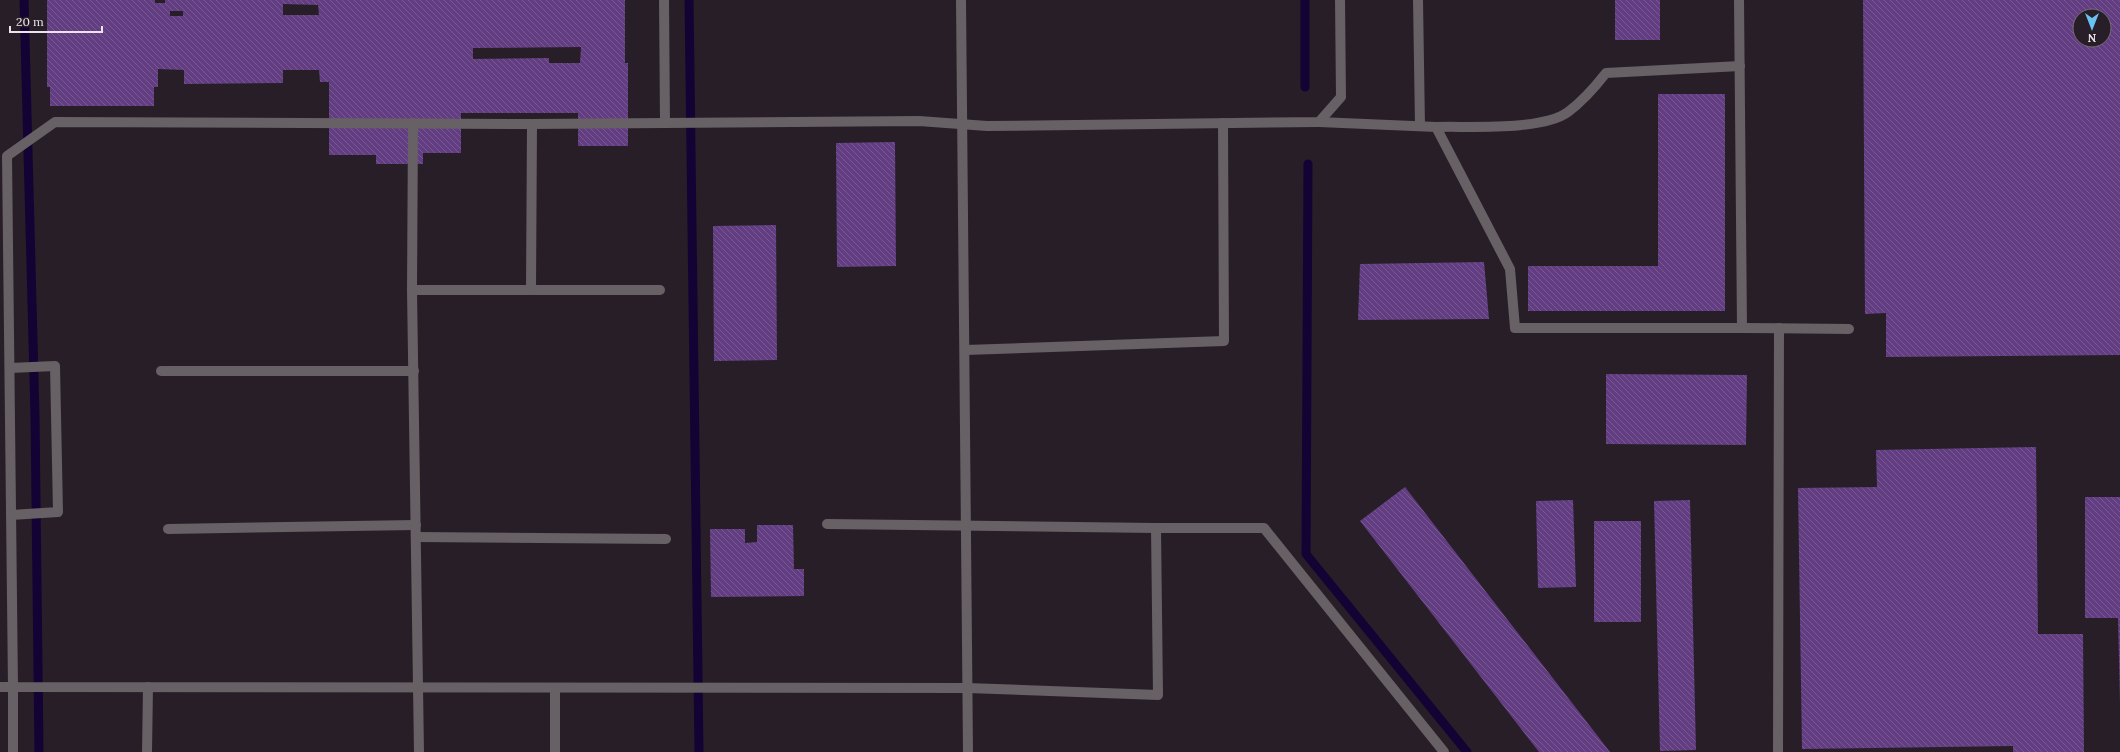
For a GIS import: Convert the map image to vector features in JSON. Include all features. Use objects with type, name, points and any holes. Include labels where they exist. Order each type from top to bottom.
[{"type":"street","points":[[664,0],[665,122]]},
{"type":"street","points":[[961,0],[968,752]]},
{"type":"street","points":[[1319,122],[1341,97],[1340,0]]},
{"type":"street","points":[[1418,0],[1420,126]]},
{"type":"street","points":[[1739,0],[1742,328]]},
{"type":"street","points":[[13,752],[7,156],[13,150],[55,122],[532,124],[919,121],[987,126],[1319,122],[1436,126],[1544,122],[1567,113],[1590,93],[1606,72],[1740,66]]},
{"type":"street","points":[[413,124],[412,290],[419,752]]},
{"type":"street","points":[[531,290],[532,124]]},
{"type":"street","points":[[965,350],[1224,341],[1223,124]]},
{"type":"street","points":[[1436,126],[1510,269],[1515,328],[1849,329]]},
{"type":"street","points":[[412,290],[660,290]]},
{"type":"street","points":[[1778,752],[1780,328]]},
{"type":"street","points":[[10,368],[55,366],[58,512],[11,515]]},
{"type":"street","points":[[161,371],[414,371]]},
{"type":"street","points":[[827,524],[966,527],[1264,528],[1444,752]]},
{"type":"street","points":[[168,529],[416,525]]},
{"type":"street","points":[[0,687],[967,688],[1158,694],[1156,528]]},
{"type":"street","points":[[416,537],[666,539]]},
{"type":"street","points":[[148,687],[148,752]]},
{"type":"street","points":[[555,688],[555,752]]},
{"type":"building","points":[[47,0],[155,0],[155,3],[165,3],[165,0],[625,0],[625,63],[628,63],[628,146],[578,146],[578,113],[461,113],[461,153],[423,153],[423,164],[376,164],[376,155],[329,155],[329,82],[320,82],[319,70],[283,70],[283,83],[184,84],[184,70],[158,69],[158,87],[154,87],[154,106],[50,106],[50,87],[47,87]],"holes":[[[283,4],[318,5],[319,15],[283,15]],[[170,11],[183,11],[183,16],[170,16]],[[581,47],[580,63],[549,63],[549,58],[473,59],[473,48]]]},
{"type":"building","points":[[1615,0],[1660,0],[1660,40],[1615,40]]},
{"type":"building","points":[[1863,0],[2120,0],[2120,355],[1886,357],[1886,313],[1865,314]]},
{"type":"building","points":[[1658,94],[1725,94],[1725,311],[1528,311],[1528,266],[1658,266]]},
{"type":"building","points":[[895,142],[896,266],[837,267],[836,143]]},
{"type":"building","points":[[776,225],[777,360],[714,361],[713,226]]},
{"type":"building","points":[[1484,262],[1489,319],[1358,320],[1360,264]]},
{"type":"building","points":[[1606,374],[1747,375],[1746,445],[1606,444]]},
{"type":"building","points":[[2036,447],[2038,634],[2083,634],[2084,752],[2013,752],[2013,746],[1802,749],[1798,488],[1877,487],[1876,450]]},
{"type":"building","points":[[1405,487],[1610,752],[1539,752],[1360,521]]},
{"type":"building","points":[[2085,497],[2120,497],[2120,703],[2118,618],[2085,618]]},
{"type":"building","points":[[1573,500],[1576,587],[1538,588],[1536,501]]},
{"type":"building","points":[[1690,500],[1696,750],[1660,751],[1654,501]]},
{"type":"building","points":[[1594,521],[1641,521],[1641,622],[1594,622]]},
{"type":"building","points":[[757,525],[793,525],[794,569],[804,569],[804,596],[711,597],[710,529],[745,529],[745,543],[757,542]]},
{"type":"waterway","points":[[24,0],[35,416],[39,752]]},
{"type":"waterway","points":[[689,0],[699,752]]},
{"type":"waterway","points":[[1305,0],[1305,87]]},
{"type":"waterway","points":[[1308,164],[1306,554],[1467,752]]}]
